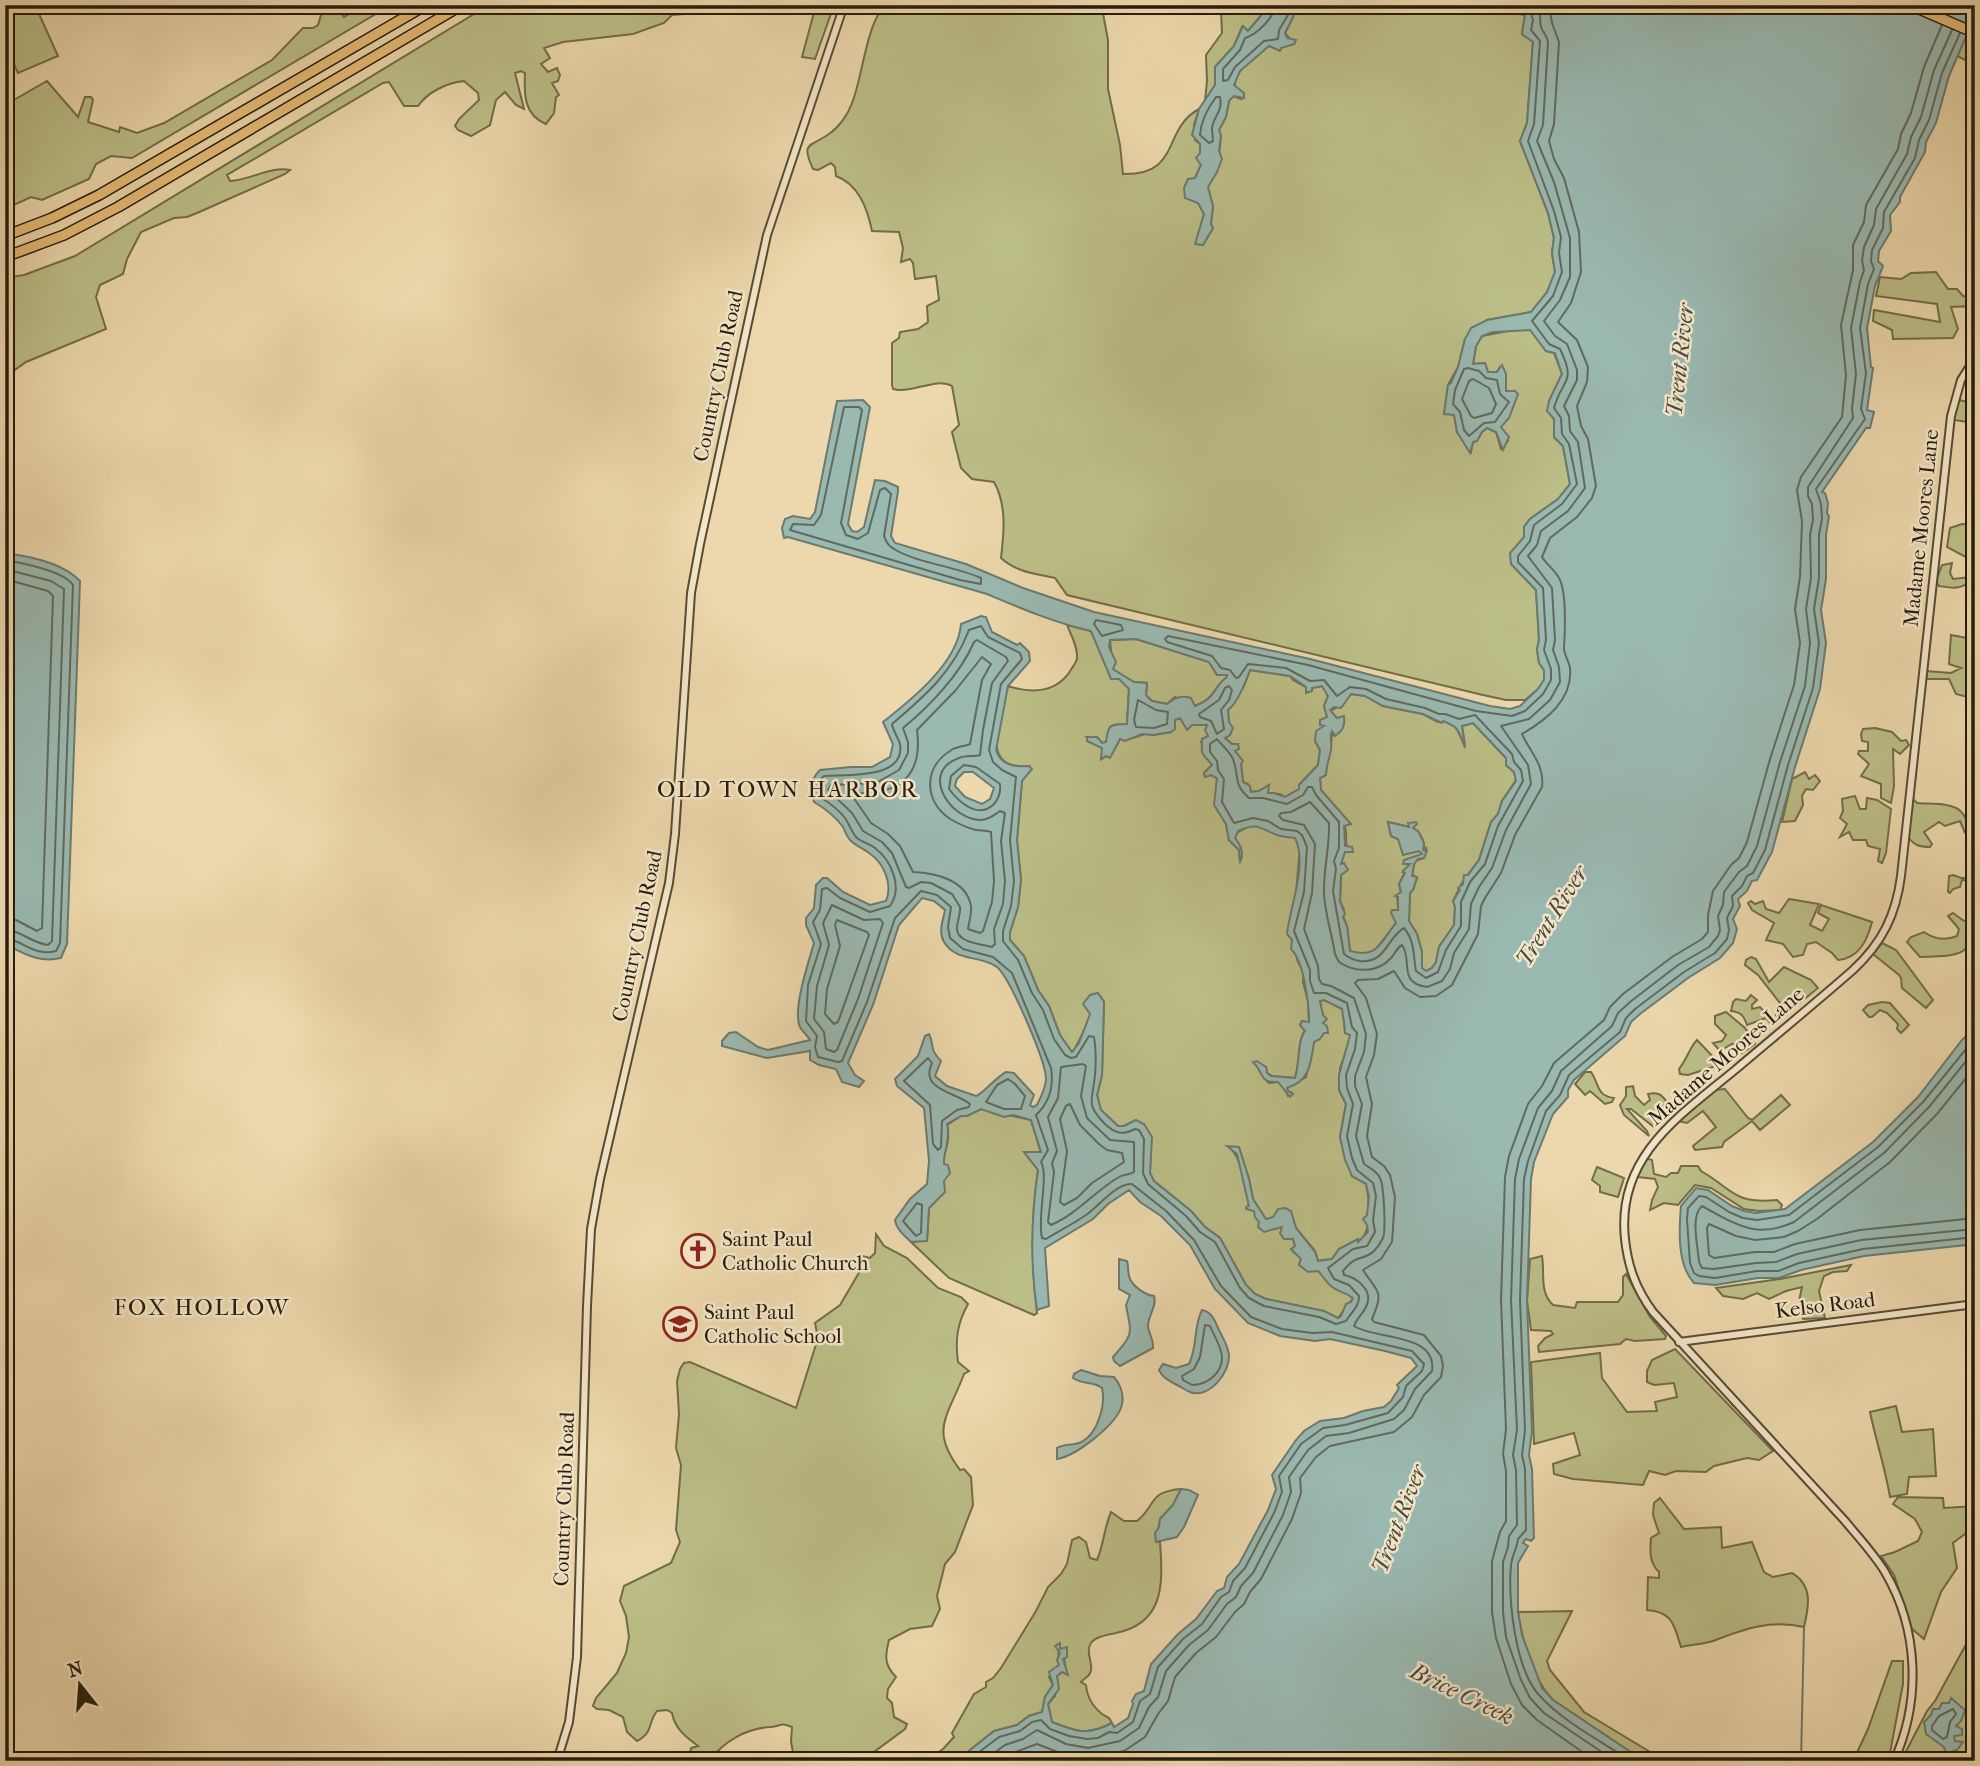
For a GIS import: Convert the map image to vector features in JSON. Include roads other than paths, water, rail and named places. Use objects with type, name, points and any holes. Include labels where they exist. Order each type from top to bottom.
[{"type":"highway","points":[[5,236],[52,218],[99,195],[426,5]]},
{"type":"highway","points":[[5,257],[64,234],[118,207],[461,5]]},
{"type":"highway","points":[[1910,5],[1975,33]]},
{"type":"street","name":"Country Club Road","points":[[557,1761],[569,1722],[576,1666],[591,1229],[600,1179],[670,883],[694,573],[767,235],[844,5]]},
{"type":"street","name":"Madame Moores Lane","points":[[1894,1761],[1909,1717],[1913,1661],[1904,1616],[1884,1571],[1844,1521],[1644,1301],[1628,1262],[1623,1222],[1630,1183],[1641,1160],[1664,1130],[1853,970],[1872,952],[1888,928],[1899,893],[1951,416],[1961,380],[1975,358]]},
{"type":"street","name":"Kelso Road","points":[[1679,1342],[1975,1304]]},
{"type":"water","points":[[1270,5],[1304,5],[1295,13],[1285,33],[1287,38],[1296,40],[1294,44],[1281,48],[1280,51],[1269,46],[1240,71],[1234,85],[1244,93],[1244,98],[1234,96],[1229,101],[1226,117],[1219,130],[1219,151],[1222,159],[1208,187],[1213,206],[1213,228],[1203,245],[1195,244],[1204,214],[1198,203],[1185,198],[1184,188],[1188,179],[1195,178],[1201,165],[1196,158],[1200,153],[1200,144],[1192,135],[1199,109],[1215,85],[1215,67],[1234,46],[1243,26],[1248,31]]},
{"type":"water","points":[[1495,5],[1975,5],[1974,18],[1949,76],[1925,152],[1900,197],[1900,202],[1890,215],[1891,231],[1879,251],[1878,261],[1883,266],[1875,286],[1867,328],[1873,368],[1867,410],[1874,412],[1870,428],[1866,428],[1822,492],[1825,493],[1828,503],[1829,516],[1826,579],[1821,610],[1826,643],[1820,689],[1772,852],[1757,880],[1752,881],[1747,891],[1738,899],[1740,906],[1733,919],[1737,929],[1733,943],[1720,958],[1640,1014],[1631,1022],[1625,1036],[1574,1080],[1568,1090],[1568,1097],[1553,1114],[1534,1162],[1531,1179],[1527,1301],[1532,1431],[1529,1455],[1532,1469],[1534,1538],[1531,1541],[1526,1539],[1523,1543],[1528,1546],[1518,1563],[1518,1612],[1522,1635],[1542,1688],[1553,1700],[1644,1761],[963,1761],[969,1751],[994,1731],[1017,1725],[1029,1716],[1042,1712],[1045,1697],[1053,1685],[1049,1672],[1059,1665],[1057,1660],[1060,1653],[1055,1646],[1060,1643],[1060,1649],[1067,1647],[1067,1657],[1063,1659],[1068,1675],[1062,1672],[1057,1676],[1059,1689],[1048,1704],[1052,1722],[1075,1730],[1089,1731],[1112,1723],[1114,1727],[1128,1718],[1136,1694],[1144,1691],[1151,1664],[1178,1634],[1196,1619],[1217,1591],[1224,1588],[1227,1577],[1239,1564],[1268,1510],[1276,1489],[1272,1475],[1296,1440],[1320,1421],[1344,1418],[1384,1407],[1399,1388],[1397,1385],[1417,1366],[1411,1358],[1385,1351],[1330,1339],[1315,1341],[1280,1336],[1248,1323],[1215,1289],[1190,1245],[1161,1216],[1140,1202],[1129,1190],[1108,1204],[1093,1219],[1045,1248],[1049,1306],[1037,1310],[1032,1240],[1038,1170],[1024,1152],[1041,1152],[1031,1120],[1013,1115],[1004,1117],[981,1109],[947,1124],[944,1164],[948,1165],[950,1173],[944,1181],[945,1192],[929,1208],[927,1241],[911,1242],[895,1220],[910,1199],[927,1184],[929,1161],[924,1108],[897,1086],[895,1079],[918,1056],[925,1036],[929,1034],[933,1049],[941,1061],[935,1076],[947,1086],[976,1096],[1006,1072],[1014,1073],[1034,1095],[1030,1105],[1033,1107],[1040,1099],[1046,1080],[1034,1040],[1003,974],[991,963],[962,956],[949,948],[941,934],[945,910],[934,901],[922,898],[899,925],[873,1005],[848,1063],[855,1075],[864,1081],[859,1087],[842,1082],[836,1069],[810,1060],[810,1051],[767,1058],[722,1046],[722,1041],[729,1033],[736,1032],[758,1047],[768,1050],[810,1040],[800,1027],[798,1009],[814,943],[806,925],[806,918],[814,908],[816,885],[823,878],[827,878],[843,892],[870,905],[886,901],[888,894],[888,881],[879,862],[851,841],[837,819],[814,802],[813,781],[820,770],[872,767],[890,757],[893,744],[883,722],[919,692],[942,666],[958,639],[961,624],[981,616],[986,617],[992,632],[1017,645],[1020,643],[1029,652],[1030,661],[1008,686],[996,750],[1005,762],[1014,766],[1029,766],[1032,769],[1022,781],[1017,840],[1021,880],[1010,940],[1024,956],[1060,1035],[1072,1052],[1079,1043],[1090,1014],[1083,1004],[1090,995],[1098,993],[1104,1002],[1102,1075],[1097,1095],[1101,1110],[1118,1126],[1136,1120],[1144,1124],[1152,1137],[1150,1173],[1154,1181],[1220,1238],[1246,1285],[1255,1294],[1266,1299],[1324,1311],[1338,1318],[1353,1298],[1336,1290],[1318,1271],[1308,1272],[1299,1265],[1301,1259],[1291,1249],[1295,1246],[1293,1239],[1284,1239],[1280,1233],[1282,1227],[1264,1232],[1258,1227],[1259,1222],[1254,1211],[1246,1209],[1249,1206],[1237,1154],[1227,1146],[1239,1147],[1253,1199],[1266,1219],[1273,1217],[1278,1209],[1291,1211],[1296,1228],[1315,1252],[1318,1261],[1332,1259],[1339,1249],[1358,1239],[1358,1242],[1368,1232],[1363,1219],[1367,1215],[1369,1197],[1366,1184],[1352,1176],[1340,1137],[1346,1104],[1339,1090],[1339,1075],[1350,1035],[1345,1033],[1342,1009],[1324,1000],[1320,1001],[1323,1015],[1327,1019],[1323,1023],[1327,1026],[1328,1033],[1324,1033],[1314,1042],[1305,1076],[1287,1088],[1293,1094],[1290,1097],[1278,1082],[1264,1079],[1253,1062],[1257,1061],[1266,1067],[1271,1076],[1295,1078],[1305,1031],[1300,1025],[1302,1021],[1309,1022],[1302,973],[1291,949],[1292,940],[1287,934],[1300,860],[1295,838],[1279,836],[1254,826],[1238,831],[1235,838],[1241,850],[1240,863],[1239,850],[1229,840],[1226,824],[1214,805],[1217,778],[1211,775],[1205,777],[1204,773],[1212,765],[1202,752],[1202,739],[1208,736],[1205,730],[1207,725],[1192,725],[1187,730],[1180,718],[1175,720],[1175,729],[1171,732],[1142,734],[1125,741],[1120,739],[1110,758],[1106,756],[1101,759],[1102,748],[1087,741],[1087,737],[1097,737],[1102,743],[1106,742],[1111,726],[1127,724],[1129,689],[1119,679],[1111,679],[1091,631],[1025,610],[987,594],[784,538],[782,528],[785,519],[793,516],[810,519],[815,512],[837,401],[863,400],[870,407],[848,524],[852,531],[857,532],[864,527],[875,480],[885,481],[898,487],[891,536],[895,543],[966,564],[1023,588],[1094,612],[1310,659],[1490,706],[1510,709],[1520,706],[1544,680],[1544,670],[1539,663],[1537,649],[1539,640],[1536,590],[1511,564],[1510,553],[1524,537],[1524,527],[1530,519],[1558,499],[1570,484],[1563,446],[1554,437],[1554,419],[1547,411],[1562,374],[1555,353],[1546,351],[1530,330],[1493,332],[1482,336],[1476,346],[1473,364],[1485,363],[1488,372],[1497,372],[1502,365],[1506,374],[1506,391],[1515,391],[1518,394],[1509,418],[1501,427],[1509,437],[1503,450],[1496,432],[1487,428],[1477,441],[1473,442],[1470,453],[1457,432],[1454,415],[1444,414],[1448,385],[1458,367],[1465,339],[1471,328],[1487,320],[1531,312],[1547,292],[1555,272],[1552,253],[1554,238],[1548,213],[1520,141],[1527,123],[1533,42],[1522,34],[1525,15],[1509,12]],"holes":[[[1136,639],[1209,662],[1217,675],[1227,677],[1207,700],[1195,706],[1191,698],[1187,697],[1167,704],[1152,701],[1146,695],[1147,683],[1134,682],[1113,669],[1116,662],[1109,647],[1110,640]],[[1250,670],[1290,676],[1306,687],[1306,693],[1312,691],[1312,688],[1322,686],[1328,696],[1324,706],[1327,717],[1320,720],[1320,725],[1324,726],[1316,731],[1315,741],[1320,750],[1318,765],[1299,785],[1299,789],[1285,797],[1268,793],[1269,785],[1251,792],[1250,786],[1243,782],[1243,761],[1235,751],[1239,749],[1238,744],[1232,744],[1225,738],[1233,728],[1229,722],[1228,710],[1238,698]],[[1351,694],[1365,696],[1383,706],[1423,714],[1456,728],[1465,748],[1462,726],[1473,723],[1506,758],[1506,765],[1514,772],[1516,781],[1491,822],[1479,860],[1468,875],[1464,875],[1463,884],[1458,888],[1460,890],[1453,901],[1454,925],[1439,947],[1436,962],[1426,971],[1422,968],[1422,952],[1417,934],[1409,921],[1410,893],[1417,877],[1412,876],[1414,864],[1418,859],[1424,858],[1427,851],[1426,847],[1425,851],[1423,850],[1424,843],[1418,831],[1413,828],[1416,822],[1408,823],[1409,827],[1388,822],[1391,836],[1398,839],[1403,855],[1419,851],[1422,854],[1404,860],[1403,864],[1410,864],[1403,871],[1405,873],[1399,884],[1401,892],[1395,896],[1398,897],[1398,910],[1392,910],[1391,913],[1396,923],[1373,951],[1350,951],[1347,926],[1343,917],[1345,914],[1340,901],[1341,875],[1348,870],[1344,863],[1341,864],[1345,852],[1353,852],[1352,847],[1345,846],[1344,826],[1351,824],[1321,790],[1320,778],[1326,775],[1332,731],[1335,736],[1342,730],[1344,723],[1344,716],[1337,718],[1330,710],[1334,707],[1341,708]],[[964,772],[973,772],[994,788],[990,799],[982,804],[965,797],[955,786],[957,779]]]},
{"type":"water","points":[[5,553],[35,558],[55,565],[80,581],[67,944],[61,958],[32,957],[5,944]]},
{"type":"water","points":[[1975,1028],[1975,1244],[1864,1256],[1801,1270],[1779,1278],[1758,1278],[1715,1285],[1694,1283],[1688,1276],[1682,1257],[1680,1226],[1681,1206],[1696,1188],[1708,1190],[1744,1211],[1756,1213],[1785,1209],[1873,1142],[1918,1097],[1962,1040]]},
{"type":"water","points":[[1119,1259],[1127,1261],[1129,1277],[1134,1285],[1154,1296],[1155,1300],[1148,1325],[1153,1348],[1120,1366],[1113,1357],[1130,1332],[1126,1305],[1130,1295],[1119,1289]]},
{"type":"water","points":[[1202,1310],[1215,1320],[1229,1355],[1226,1369],[1217,1383],[1204,1392],[1197,1393],[1168,1380],[1159,1370],[1163,1364],[1176,1368],[1189,1364]]},
{"type":"water","points":[[1081,1370],[1114,1377],[1122,1391],[1121,1408],[1111,1423],[1094,1439],[1057,1459],[1057,1448],[1085,1439],[1099,1420],[1103,1403],[1102,1388],[1073,1378],[1074,1374]]},
{"type":"water","points":[[1181,1489],[1198,1495],[1184,1527],[1177,1537],[1156,1542],[1155,1533],[1160,1519],[1173,1505]]},
{"type":"water","points":[[1951,1698],[1965,1710],[1956,1726],[1962,1729],[1962,1735],[1954,1736],[1955,1741],[1963,1742],[1957,1750],[1946,1754],[1944,1747],[1926,1734],[1924,1722],[1933,1709],[1939,1709],[1942,1703],[1949,1703]]},
{"type":"waterway","points":[[1801,1761],[1804,1627]]},
{"type":"place","name":"Saint Paul Catholic Church","points":[[698,1251]]},
{"type":"place","name":"Saint Paul Catholic School","points":[[680,1324]]},
{"type":"district","name":"OLD TOWN HARBOR","points":[[788,789]]},
{"type":"district","name":"FOX HOLLOW","points":[[202,1307]]},
{"type":"water label","name":"Trent River","points":[[1680,360]]},
{"type":"water label","name":"Trent River","points":[[1552,916]]},
{"type":"water label","name":"Trent River","points":[[1399,1519]]},
{"type":"water label","name":"Brice Creek","points":[[1462,1694]]}]
